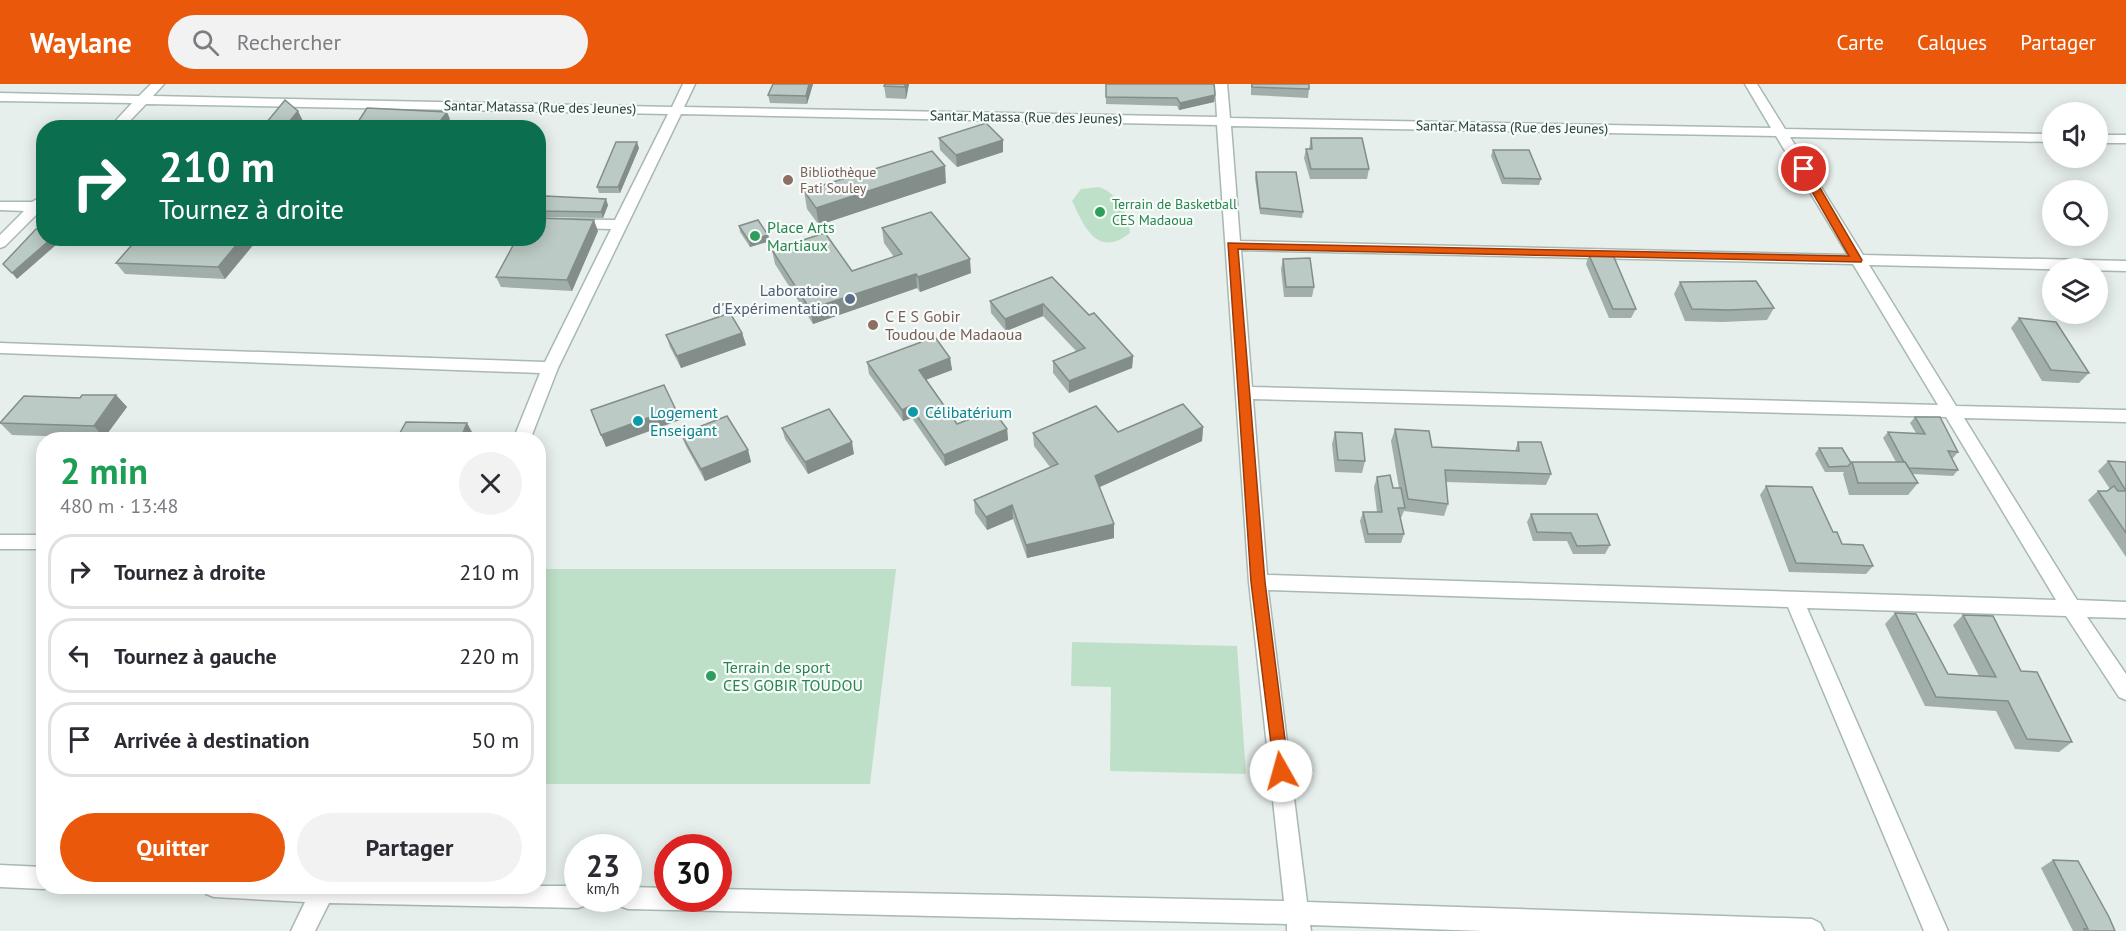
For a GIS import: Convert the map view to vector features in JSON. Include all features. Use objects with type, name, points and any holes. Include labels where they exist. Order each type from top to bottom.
[{"type":"street","points":[[123,120],[158,84]]},
{"type":"street","points":[[524,432],[550,368],[689,84]]},
{"type":"street","points":[[1221,84],[1258,582],[1299,922]]},
{"type":"street","points":[[1751,84],[2071,608],[2126,691]]},
{"type":"street","name":"Santar Matassa (Rue des Jeunes)","points":[[0,97],[2042,138]]},
{"type":"street","points":[[2108,139],[2126,139]]},
{"type":"street","points":[[0,206],[36,204]]},
{"type":"street","points":[[0,243],[36,209]]},
{"type":"street","points":[[546,223],[621,225]]},
{"type":"street","points":[[1232,245],[2126,266]]},
{"type":"street","points":[[0,348],[550,368]]},
{"type":"street","points":[[1243,393],[2126,416]]},
{"type":"street","points":[[0,542],[36,542]]},
{"type":"street","points":[[1258,582],[2126,610]]},
{"type":"street","points":[[1794,599],[1936,931]]},
{"type":"street","points":[[0,876],[36,878]]},
{"type":"street","points":[[303,931],[322,894]]},
{"type":"street","points":[[483,894],[564,897]]},
{"type":"street","points":[[642,899],[1299,922],[1812,931]]},
{"type":"green space","name":"Terrain de Basketball CES Madaoua","points":[[1099,187],[1116,199],[1127,219],[1130,233],[1119,240],[1100,241],[1093,236],[1081,220],[1072,201],[1081,189]]},
{"type":"green space","name":"Terrain de sport CES GOBIR TOUDOU","points":[[546,569],[896,569],[870,784],[546,784]]},
{"type":"green space","points":[[1072,642],[1237,646],[1246,774],[1110,771],[1111,687],[1071,686]]},
{"type":"building","points":[[773,84],[809,84],[806,96],[768,95]]},
{"type":"building","points":[[885,84],[905,84],[905,87],[884,86]]},
{"type":"building","points":[[1106,84],[1214,84],[1215,95],[1180,103],[1177,98],[1106,97]]},
{"type":"building","points":[[1252,84],[1309,84],[1309,89],[1252,87]]},
{"type":"building","points":[[285,100],[298,111],[291,120],[269,120]]},
{"type":"building","points":[[367,108],[447,112],[441,120],[359,120]]},
{"type":"building","points":[[986,123],[1003,140],[956,155],[939,138]]},
{"type":"building","points":[[1311,138],[1362,138],[1369,169],[1311,169],[1306,149],[1312,149]]},
{"type":"building","points":[[616,142],[637,142],[618,187],[597,187]]},
{"type":"building","points":[[1493,150],[1529,150],[1541,179],[1504,178]]},
{"type":"building","points":[[932,151],[945,166],[816,208],[804,191]]},
{"type":"building","points":[[1256,172],[1296,172],[1303,212],[1260,208]]},
{"type":"building","points":[[546,196],[606,199],[601,212],[546,211]]},
{"type":"building","points":[[931,212],[970,259],[810,309],[772,250],[825,233],[852,271],[902,254],[882,228]]},
{"type":"building","points":[[546,218],[594,220],[567,280],[496,277],[513,246],[546,246]]},
{"type":"building","points":[[758,220],[768,235],[749,241],[739,226]]},
{"type":"building","points":[[36,229],[36,246],[43,246],[12,273],[3,264]]},
{"type":"building","points":[[131,246],[235,246],[218,267],[116,263]]},
{"type":"building","points":[[1589,255],[1613,255],[1636,309],[1613,309]]},
{"type":"building","points":[[1310,258],[1314,287],[1286,287],[1283,259]]},
{"type":"building","points":[[1052,277],[1089,315],[1094,313],[1133,356],[1069,381],[1053,361],[1085,348],[1043,304],[1005,319],[990,301]]},
{"type":"building","points":[[1756,281],[1774,308],[1692,309],[1680,282]]},
{"type":"building","points":[[730,313],[742,333],[677,356],[666,335]]},
{"type":"building","points":[[2019,318],[2042,320],[2042,324],[2057,324],[2089,373],[2051,370]]},
{"type":"building","points":[[935,337],[950,358],[919,370],[957,424],[993,410],[1007,429],[944,455],[910,406],[902,410],[867,362]]},
{"type":"building","points":[[664,385],[675,408],[601,435],[591,410]]},
{"type":"building","points":[[82,395],[116,395],[94,426],[0,423],[24,396],[80,398]]},
{"type":"building","points":[[1183,404],[1203,427],[1095,476],[1114,524],[1026,545],[1012,505],[986,517],[974,500],[1058,464],[1033,433],[1096,406],[1118,432]]},
{"type":"building","points":[[829,409],[852,442],[805,462],[782,428]]},
{"type":"building","name":"Logement Enseigant","points":[[727,416],[748,450],[701,469],[681,434]]},
{"type":"building","points":[[1915,417],[1940,417],[1958,452],[1948,451],[1958,470],[1909,468],[1904,462],[1888,432],[1925,434]]},
{"type":"building","points":[[406,422],[467,423],[463,432],[400,432]]},
{"type":"building","points":[[1395,429],[1429,431],[1432,447],[1519,451],[1518,442],[1541,442],[1551,474],[1445,470],[1448,504],[1408,499]]},
{"type":"building","points":[[1335,432],[1362,433],[1365,461],[1338,460]]},
{"type":"building","points":[[1819,448],[1842,448],[1851,463],[1848,466],[1829,467]]},
{"type":"building","points":[[2108,461],[2126,462],[2126,491]]},
{"type":"building","points":[[1852,462],[1905,462],[1918,483],[1858,483]]},
{"type":"building","points":[[1390,475],[1393,488],[1401,488],[1405,508],[1398,508],[1404,534],[1368,534],[1363,512],[1382,512],[1377,477]]},
{"type":"building","points":[[1766,486],[1812,487],[1833,532],[1837,532],[1842,544],[1863,545],[1873,566],[1796,563]]},
{"type":"building","points":[[2114,486],[2118,491],[2126,491],[2126,533],[2098,491],[2107,491]]},
{"type":"building","points":[[1531,514],[1597,514],[1610,545],[1577,546],[1571,533],[1537,532]]},
{"type":"building","points":[[1895,613],[1916,614],[1948,674],[1996,677],[1963,615],[1993,616],[2021,671],[2037,672],[2072,742],[2027,739],[2008,701],[1936,697]]},
{"type":"building","points":[[2053,860],[2078,861],[2115,931],[2085,931],[2084,929],[2088,929]]},
{"type":"place","name":"Bibliothèque Fati Souley","points":[[788,180]]},
{"type":"place","name":"Terrain de Basketball CES Madaoua","points":[[1100,212]]},
{"type":"place","name":"Place Arts Martiaux","points":[[755,236]]},
{"type":"place","name":"Laboratoire d'Expérimentation","points":[[850,299]]},
{"type":"place","name":"C E S Gobir Toudou de Madaoua","points":[[873,325]]},
{"type":"place","name":"Célibatérium","points":[[913,412]]},
{"type":"place","name":"Logement Enseigant","points":[[638,421]]},
{"type":"place","name":"Terrain de sport CES GOBIR TOUDOU","points":[[711,676]]},
{"type":"route","points":[[1281,771],[1258,582],[1232,245],[1857,260],[1804,169]]}]
